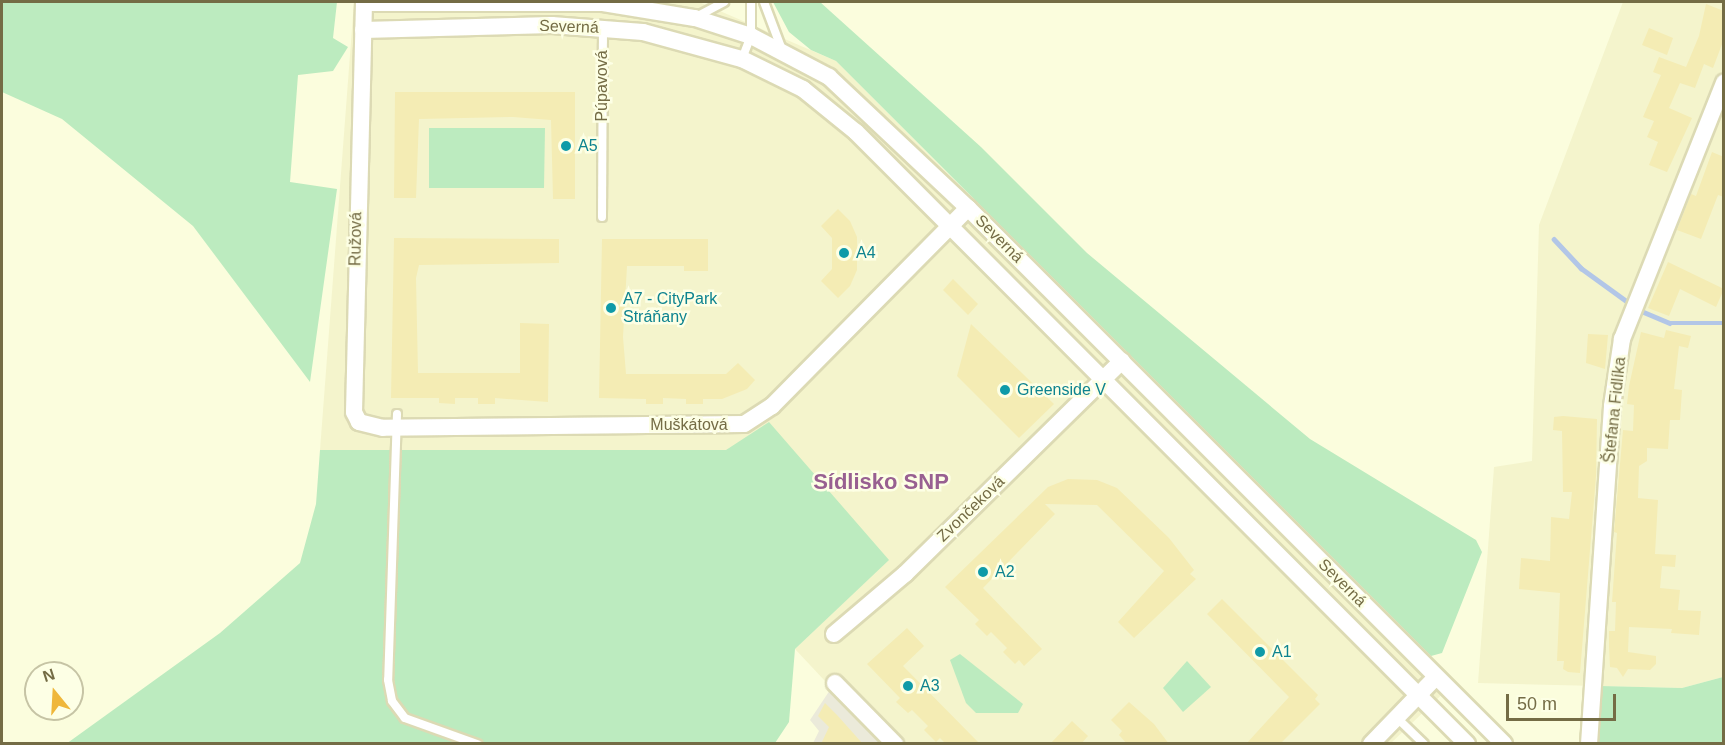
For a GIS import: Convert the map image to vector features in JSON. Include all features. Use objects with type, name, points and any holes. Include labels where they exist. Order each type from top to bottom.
[{"type":"street","name":"Severná","points":[[1467,744],[856,132],[803,89],[742,59],[669,36],[603,28],[524,25],[363,30],[364,3],[603,3],[695,18],[751,36],[829,78],[968,208],[1504,744]]},
{"type":"street","points":[[603,3],[603,28]]},
{"type":"street","name":"Ružová","points":[[363,30],[353,400],[359,422],[392,423]]},
{"type":"street","name":"Štefana Fidlíka","points":[[1588,744],[1612,406],[1622,339],[1724,83]]},
{"type":"street","name":"Muškátová","points":[[392,423],[744,424],[772,406],[968,208]]},
{"type":"street","name":"Zvončeková","points":[[834,634],[905,574],[1122,361]]},
{"type":"street","points":[[1371,744],[1436,677]]},
{"type":"street","points":[[835,683],[895,744]]},
{"type":"lane","points":[[695,18],[724,2]]},
{"type":"lane","points":[[742,59],[751,36],[751,2]]},
{"type":"lane","points":[[764,2],[782,51]]},
{"type":"lane","name":"Púpavová","points":[[602,217],[603,28]]},
{"type":"lane","points":[[392,423],[388,680],[392,701],[405,718],[477,744]]},
{"type":"lane","points":[[1397,718],[1424,744]]},
{"type":"shaded area","points":[[2,2],[337,2],[333,38],[348,47],[333,71],[298,75],[290,182],[337,189],[310,382],[193,226],[62,119],[2,92]]},
{"type":"shaded area","name":"Sídlisko SNP","points":[[354,2],[699,2],[836,61],[1454,683],[1391,743],[883,743],[795,649],[888,560],[726,450],[320,450]]},
{"type":"shaded area","points":[[773,2],[820,2],[981,147],[1087,253],[1310,439],[1476,540],[1482,552],[1442,653],[1431,656],[836,61],[811,50],[789,32]]},
{"type":"shaded area","points":[[1623,2],[1723,2],[1723,677],[1682,688],[1478,683],[1494,467],[1532,461],[1539,225]]},
{"type":"shaded area","points":[[429,128],[545,128],[544,188],[429,188]]},
{"type":"shaded area","points":[[769,422],[889,560],[795,649],[789,722],[775,743],[66,744],[220,633],[300,563],[316,504],[320,450],[726,450]]},
{"type":"shaded area","points":[[960,654],[1023,704],[1018,713],[976,713],[966,703],[950,660]]},
{"type":"shaded area","points":[[1187,661],[1211,687],[1183,712],[1163,688]]},
{"type":"shaded area","points":[[1723,677],[1723,743],[1597,744],[1601,686],[1682,688]]},
{"type":"shaded area","points":[[830,690],[883,743],[813,743],[819,731],[810,720]]},
{"type":"building","points":[[1706,4],[1724,11],[1724,39],[1713,68],[1704,64],[1695,88],[1680,83],[1669,108],[1692,118],[1667,172],[1649,165],[1658,142],[1647,137],[1654,121],[1643,117],[1661,75],[1653,72],[1659,57],[1686,67],[1699,36]]},
{"type":"building","points":[[1649,28],[1673,38],[1667,55],[1642,45]]},
{"type":"building","name":"A5","points":[[395,92],[575,92],[575,199],[553,199],[551,120],[513,117],[419,119],[416,198],[394,198]]},
{"type":"building","points":[[1712,152],[1724,157],[1724,197],[1718,195],[1701,239],[1677,230],[1691,194],[1696,196]]},
{"type":"building","name":"A4","points":[[838,209],[850,221],[857,237],[857,270],[850,286],[838,298],[821,281],[832,269],[832,238],[821,226]]},
{"type":"building","points":[[394,238],[559,239],[559,263],[419,265],[416,278],[418,373],[520,373],[520,323],[549,324],[548,402],[495,398],[495,404],[478,404],[478,398],[455,398],[455,404],[439,403],[439,398],[391,398]]},
{"type":"building","name":"A7 - CityPark Stráňany","points":[[602,239],[708,239],[708,271],[684,271],[684,266],[627,266],[623,337],[626,374],[726,374],[738,363],[755,380],[747,389],[722,399],[703,399],[703,404],[686,404],[686,399],[663,398],[663,404],[646,404],[646,399],[599,398]]},
{"type":"building","points":[[1668,262],[1724,289],[1716,307],[1680,289],[1669,316],[1648,308]]},
{"type":"building","points":[[953,279],[978,304],[968,315],[943,290]]},
{"type":"building","name":"Greenside V","points":[[971,324],[1054,404],[1019,438],[957,376]]},
{"type":"building","points":[[1666,330],[1691,336],[1688,348],[1679,346],[1674,389],[1682,390],[1680,420],[1670,420],[1668,449],[1647,448],[1647,461],[1639,466],[1638,498],[1658,500],[1655,554],[1676,555],[1675,567],[1662,566],[1660,588],[1680,590],[1678,610],[1701,611],[1699,635],[1671,633],[1672,629],[1629,627],[1628,652],[1656,656],[1656,664],[1650,670],[1628,669],[1623,677],[1617,668],[1610,667],[1609,631],[1615,631],[1616,602],[1612,602],[1617,533],[1614,532],[1623,430],[1633,431],[1634,405],[1627,404],[1641,332],[1664,338]]},
{"type":"building","points":[[1588,334],[1608,335],[1605,369],[1586,363]]},
{"type":"building","points":[[1554,417],[1597,419],[1596,476],[1580,673],[1568,672],[1563,669],[1564,661],[1557,661],[1560,593],[1519,589],[1521,558],[1550,561],[1551,517],[1569,519],[1572,492],[1563,492],[1562,431],[1553,430]]},
{"type":"building","name":"A2","points":[[1068,479],[1097,480],[1117,488],[1169,538],[1194,570],[1190,574],[1196,579],[1134,638],[1118,622],[1164,571],[1097,505],[1045,504],[1055,514],[983,588],[1042,649],[1024,666],[1019,660],[1015,664],[1003,652],[1007,648],[991,632],[987,636],[975,624],[979,620],[945,587],[1048,487]]},
{"type":"building","points":[[1222,599],[1318,695],[1315,699],[1320,704],[1280,744],[1246,744],[1289,697],[1207,614]]},
{"type":"building","name":"A3","points":[[907,628],[924,646],[903,666],[980,744],[946,744],[940,738],[936,742],[924,730],[928,726],[912,710],[908,713],[896,702],[900,698],[867,664]]},
{"type":"building","points":[[1129,702],[1154,724],[1169,744],[1127,744],[1119,735],[1122,731],[1111,720]]},
{"type":"building","points":[[825,703],[863,744],[821,744],[829,727],[818,716]]},
{"type":"building","points":[[1072,721],[1088,736],[1081,744],[1050,744]]},
{"type":"waterway","points":[[1554,239],[1581,268],[1632,305]]},
{"type":"waterway","points":[[1639,310],[1669,323],[1724,323]]},
{"type":"place","name":"A5","points":[[566,146]]},
{"type":"place","name":"A4","points":[[844,253]]},
{"type":"place","name":"A7 - CityPark Stráňany","points":[[611,308]]},
{"type":"place","name":"Greenside V","points":[[1005,390]]},
{"type":"place","name":"A2","points":[[983,572]]},
{"type":"place","name":"A1","points":[[1260,652]]},
{"type":"place","name":"A3","points":[[908,686]]},
{"type":"district","name":"Sídlisko SNP","points":[[881,482]]}]
